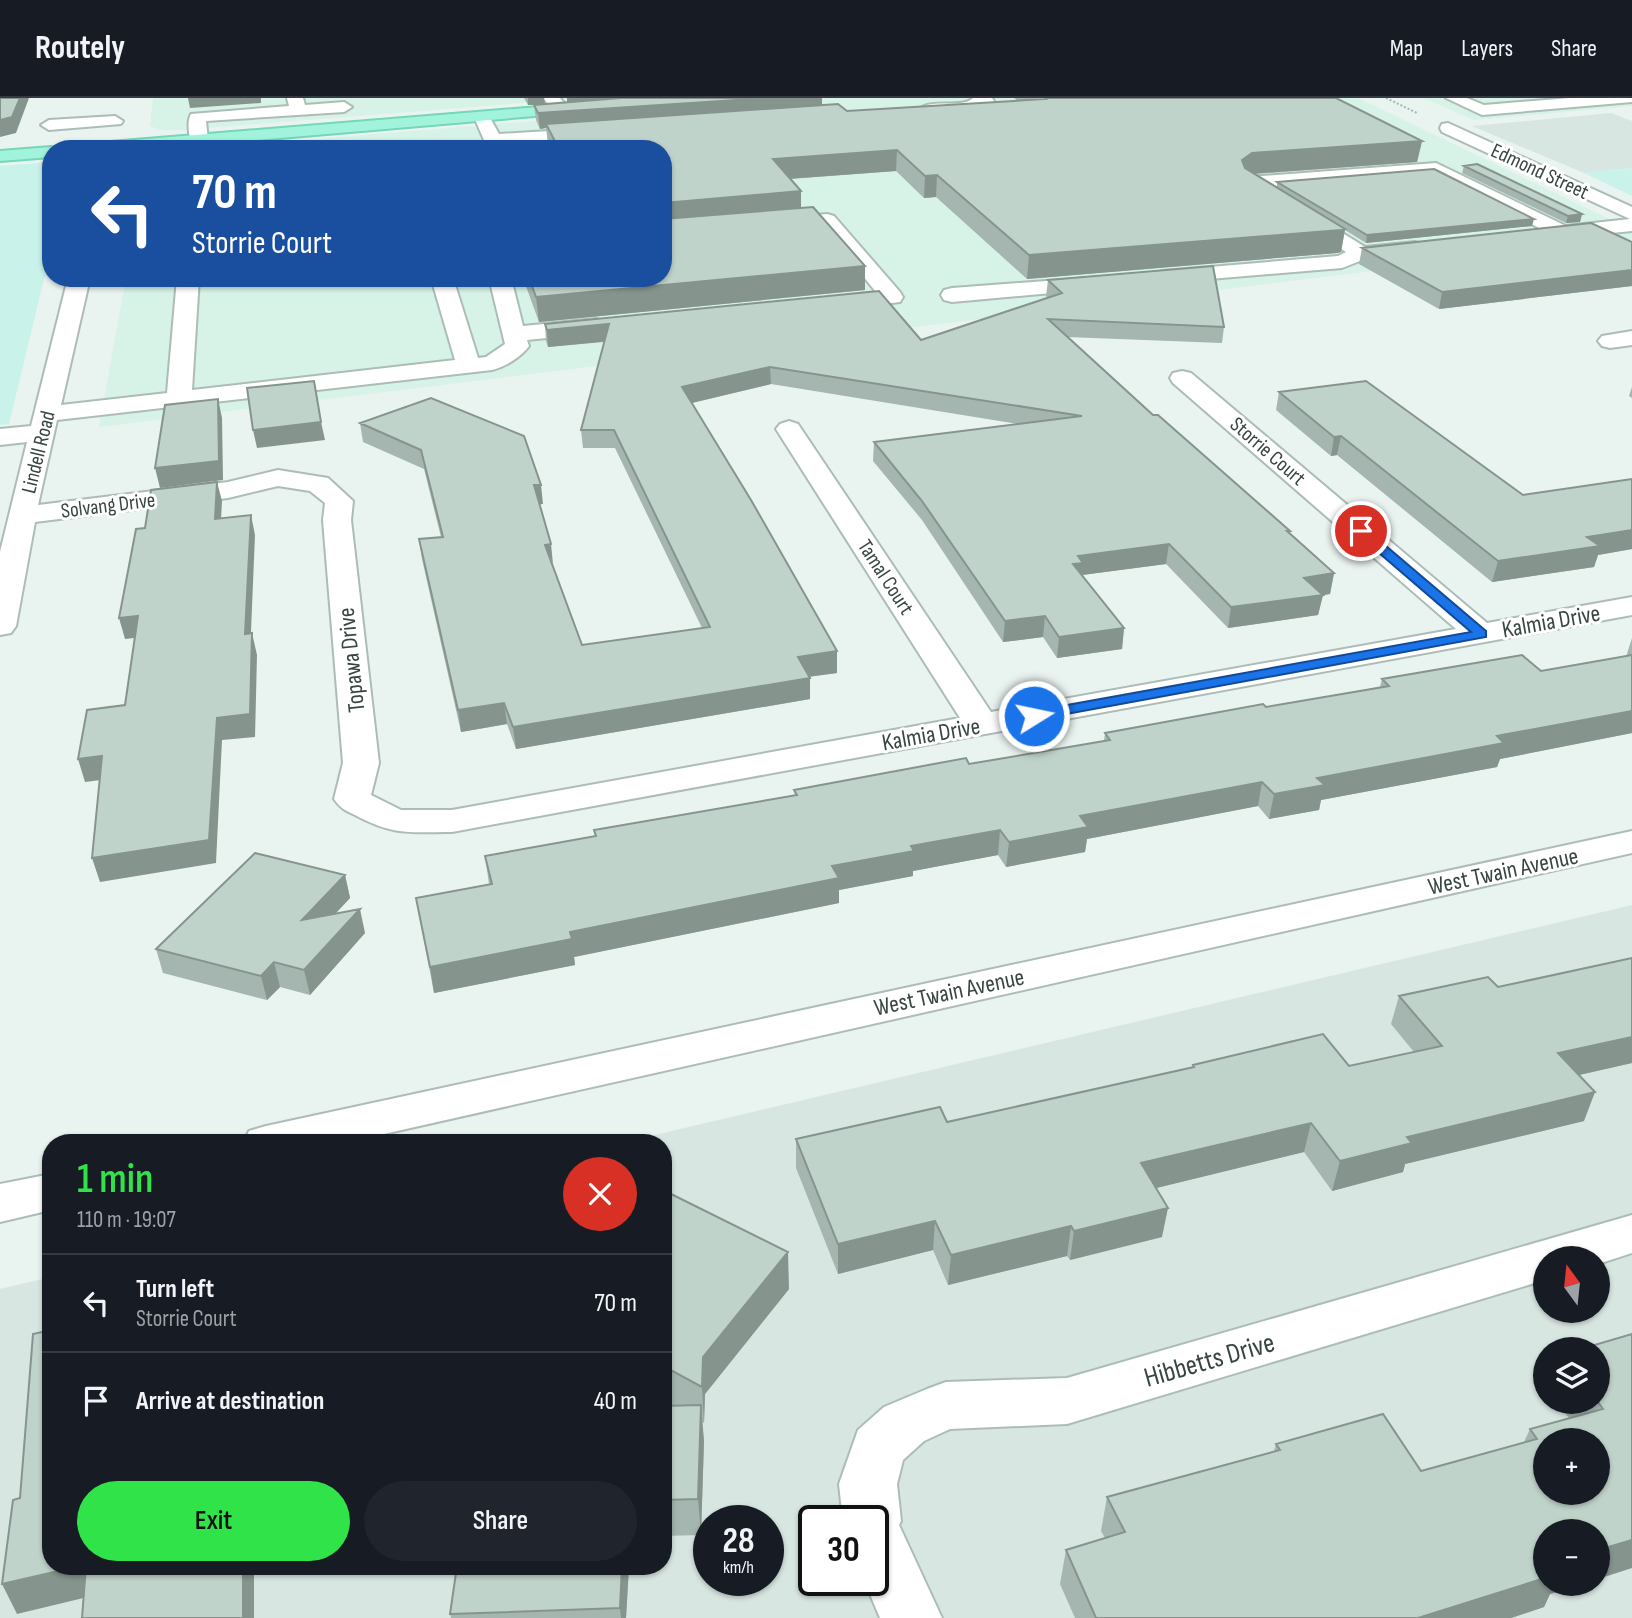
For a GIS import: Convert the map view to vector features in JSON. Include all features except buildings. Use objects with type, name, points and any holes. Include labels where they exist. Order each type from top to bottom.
[{"type":"main road","points":[[199,140],[503,115],[557,104],[601,107]]},
{"type":"main road","points":[[0,156],[49,137]]},
{"type":"street","points":[[494,98],[503,115]]},
{"type":"street","points":[[911,111],[967,107],[986,101],[982,98]]},
{"type":"street","points":[[1454,98],[1482,110],[1629,98]]},
{"type":"street","points":[[199,140],[197,117],[296,104],[342,103],[351,127]]},
{"type":"street","points":[[54,107],[49,137],[116,115],[111,140]]},
{"type":"street","points":[[482,117],[493,140]]},
{"type":"street","name":"Edmond Street","points":[[1448,128],[1632,215]]},
{"type":"street","points":[[533,140],[618,131]]},
{"type":"street","points":[[1361,253],[1249,183],[1436,168],[1563,232]]},
{"type":"street","points":[[758,226],[827,220],[892,297],[811,305]]},
{"type":"street","points":[[1526,236],[1632,225]]},
{"type":"street","points":[[1147,279],[1342,262],[1361,253],[1436,245]]},
{"type":"street","points":[[952,295],[1119,281]]},
{"type":"street","name":"Lindell Road","points":[[0,626],[8,550],[22,515],[77,287]]},
{"type":"street","points":[[179,399],[187,287]]},
{"type":"street","points":[[445,287],[468,365]]},
{"type":"street","points":[[0,437],[45,423],[179,399],[492,363],[517,346],[502,287]]},
{"type":"street","points":[[514,334],[622,324]]},
{"type":"street","name":"Storrie Court","points":[[1182,378],[1481,634]]},
{"type":"street","name":"Tamal Court","points":[[789,429],[982,725]]},
{"type":"street","name":"Solvang Drive","points":[[22,515],[228,490],[278,478],[318,484]]},
{"type":"street","name":"Topawa Drive","points":[[318,484],[339,501],[337,520],[361,763],[352,799],[394,821]]},
{"type":"street","name":"Kalmia Drive","points":[[394,821],[452,821],[1632,606]]},
{"type":"street","name":"West Twain Avenue","points":[[307,1134],[1632,842]]},
{"type":"street","points":[[0,1203],[42,1194]]},
{"type":"street","name":"Hibbetts Drive","points":[[1592,1246],[1632,1234]]},
{"type":"street","name":"Hibbetts Drive","points":[[870,1505],[868,1483],[878,1447],[904,1424],[946,1405],[1067,1401],[1533,1263]]},
{"type":"street","points":[[889,1568],[911,1618]]},
{"type":"shaded area","points":[[153,98],[584,98],[161,130],[150,126]]},
{"type":"shaded area","points":[[815,98],[1358,98],[1632,230],[1632,239],[99,427],[124,287],[672,287],[672,140],[303,140]]},
{"type":"shaded area","points":[[1424,98],[1632,98],[1632,106],[1474,120]]},
{"type":"shaded area","points":[[1611,113],[1632,121],[1632,168],[1584,173],[1472,126]]},
{"type":"shaded area","points":[[1632,905],[1632,1618],[0,1618],[0,1289],[42,1279],[42,1575],[672,1575],[672,1134],[659,1134]]},
{"type":"sand","points":[[42,163],[42,287],[9,424],[0,425],[0,166]]},
{"type":"sand","points":[[1632,168],[1632,196],[1584,173]]},
{"type":"route","points":[[1034,716],[1481,634],[1361,531]]}]
